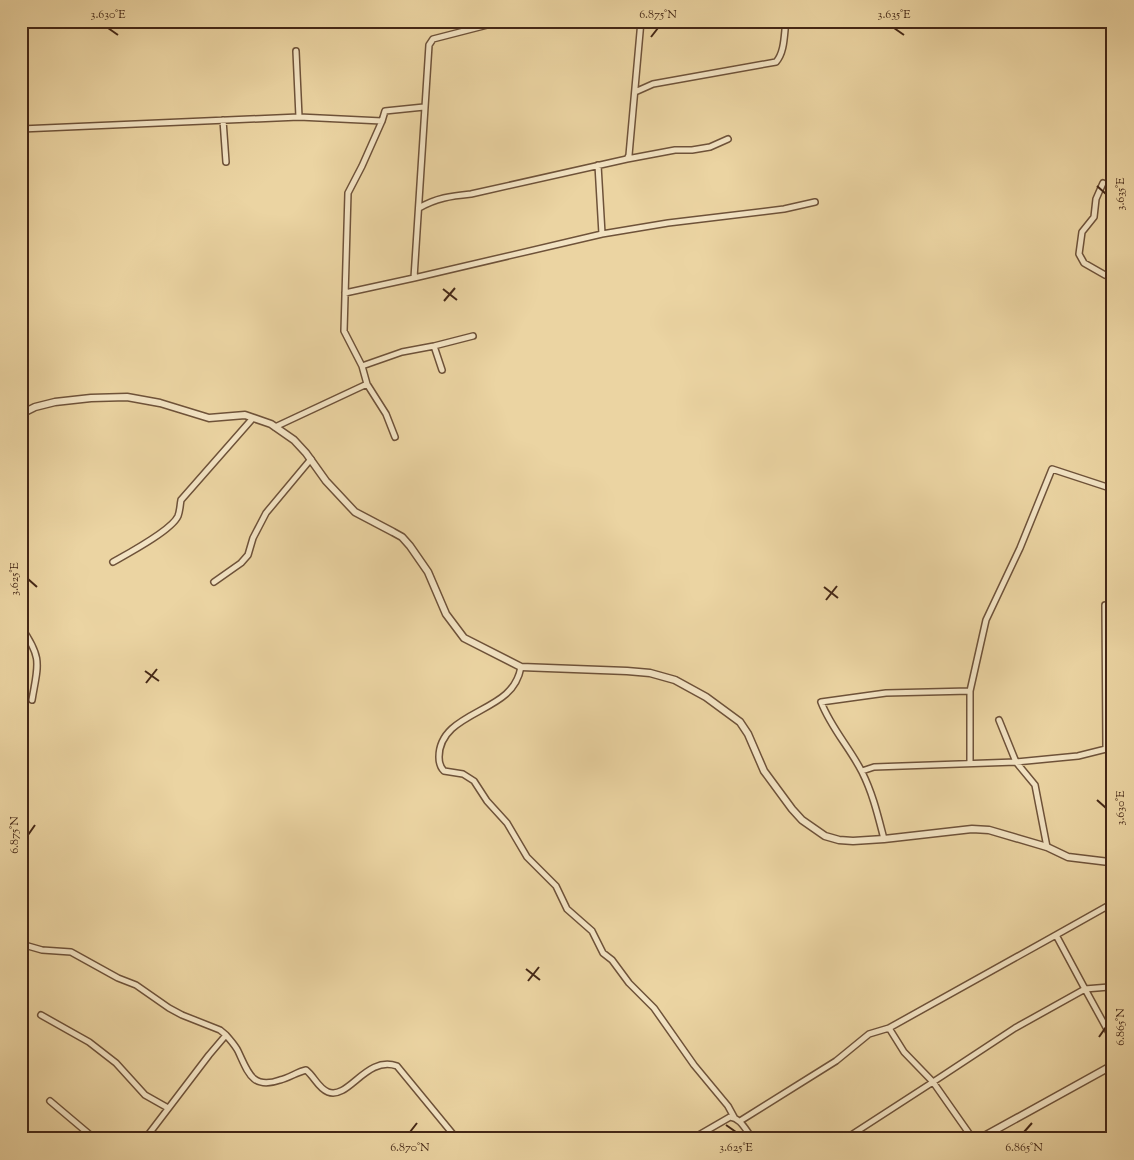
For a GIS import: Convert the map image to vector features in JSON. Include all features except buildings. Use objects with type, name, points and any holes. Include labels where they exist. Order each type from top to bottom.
[{"type":"street","points":[[627,159],[636,92],[641,21]]},
{"type":"street","points":[[636,92],[653,84],[776,62],[780,58],[782,50],[786,21]]},
{"type":"street","points":[[414,278],[429,45],[434,39],[501,22]]},
{"type":"street","points":[[296,51],[299,117]]},
{"type":"street","points":[[395,437],[386,414],[367,384],[362,366],[344,331],[348,193],[382,121],[384,111],[424,107]]},
{"type":"street","points":[[21,129],[299,117],[382,121]]},
{"type":"street","points":[[223,120],[226,162]]},
{"type":"street","points":[[419,208],[431,201],[447,196],[471,194],[627,159],[676,150],[710,147],[728,139]]},
{"type":"street","points":[[598,165],[602,234]]},
{"type":"street","points":[[1103,183],[1096,199],[1094,217],[1082,232],[1079,254],[1084,263],[1105,275],[1113,277]]},
{"type":"street","points":[[345,293],[602,234],[668,223],[784,210],[815,202]]},
{"type":"street","points":[[362,366],[402,352],[472,336]]},
{"type":"street","points":[[434,346],[442,370]]},
{"type":"street","points":[[275,427],[367,384]]},
{"type":"street","points":[[21,414],[36,407],[55,402],[127,397],[160,403],[209,418],[245,414],[270,424],[294,440],[326,482],[355,512],[402,537],[428,572],[446,614],[464,638],[520,667],[650,673],[674,680],[706,697],[740,722],[748,734],[764,771],[802,820],[825,836],[839,840],[884,839],[972,829],[989,830],[1047,847],[1068,857],[1113,862]]},
{"type":"street","points":[[113,562],[170,527],[178,516],[181,500],[253,418]]},
{"type":"street","points":[[214,582],[240,563],[248,554],[253,538],[266,513],[310,459]]},
{"type":"street","points":[[970,762],[970,691],[986,620],[1020,548],[1052,469],[1113,488]]},
{"type":"street","points":[[862,771],[874,768],[970,762],[1016,762],[1078,756],[1106,749],[1105,605],[1113,605]]},
{"type":"street","points":[[21,627],[33,645],[38,662],[32,700]]},
{"type":"street","points":[[520,667],[519,678],[506,694],[461,722],[446,735],[440,746],[439,763],[442,770],[448,773],[463,774],[474,781],[487,801],[507,823],[527,857],[556,886],[567,909],[592,932],[603,953],[612,960],[629,983],[654,1008],[694,1065],[753,1139]]},
{"type":"street","points":[[884,839],[874,801],[862,771],[827,718],[821,702],[886,693],[970,691]]},
{"type":"street","points":[[999,720],[1016,762],[1035,786],[1047,847]]},
{"type":"street","points":[[740,1121],[836,1060],[869,1034],[889,1028],[1113,904]]},
{"type":"street","points":[[1056,935],[1113,1040]]},
{"type":"street","points":[[21,944],[42,950],[71,952],[118,978],[136,985],[169,1008],[190,1019],[220,1030],[237,1049],[247,1073],[256,1081],[264,1083],[279,1081],[306,1070],[325,1090],[330,1093],[340,1092],[375,1066],[390,1064],[397,1066],[457,1139]]},
{"type":"street","points":[[845,1139],[1015,1028],[1084,989],[1109,987],[1113,984]]},
{"type":"street","points":[[42,1015],[89,1042],[116,1063],[145,1095],[168,1108]]},
{"type":"street","points":[[889,1028],[904,1052],[932,1082],[973,1139]]},
{"type":"street","points":[[145,1139],[208,1055],[226,1035]]},
{"type":"street","points":[[979,1139],[1113,1065]]},
{"type":"street","points":[[50,1101],[95,1139]]},
{"type":"street","points":[[692,1139],[730,1117],[734,1117]]}]
